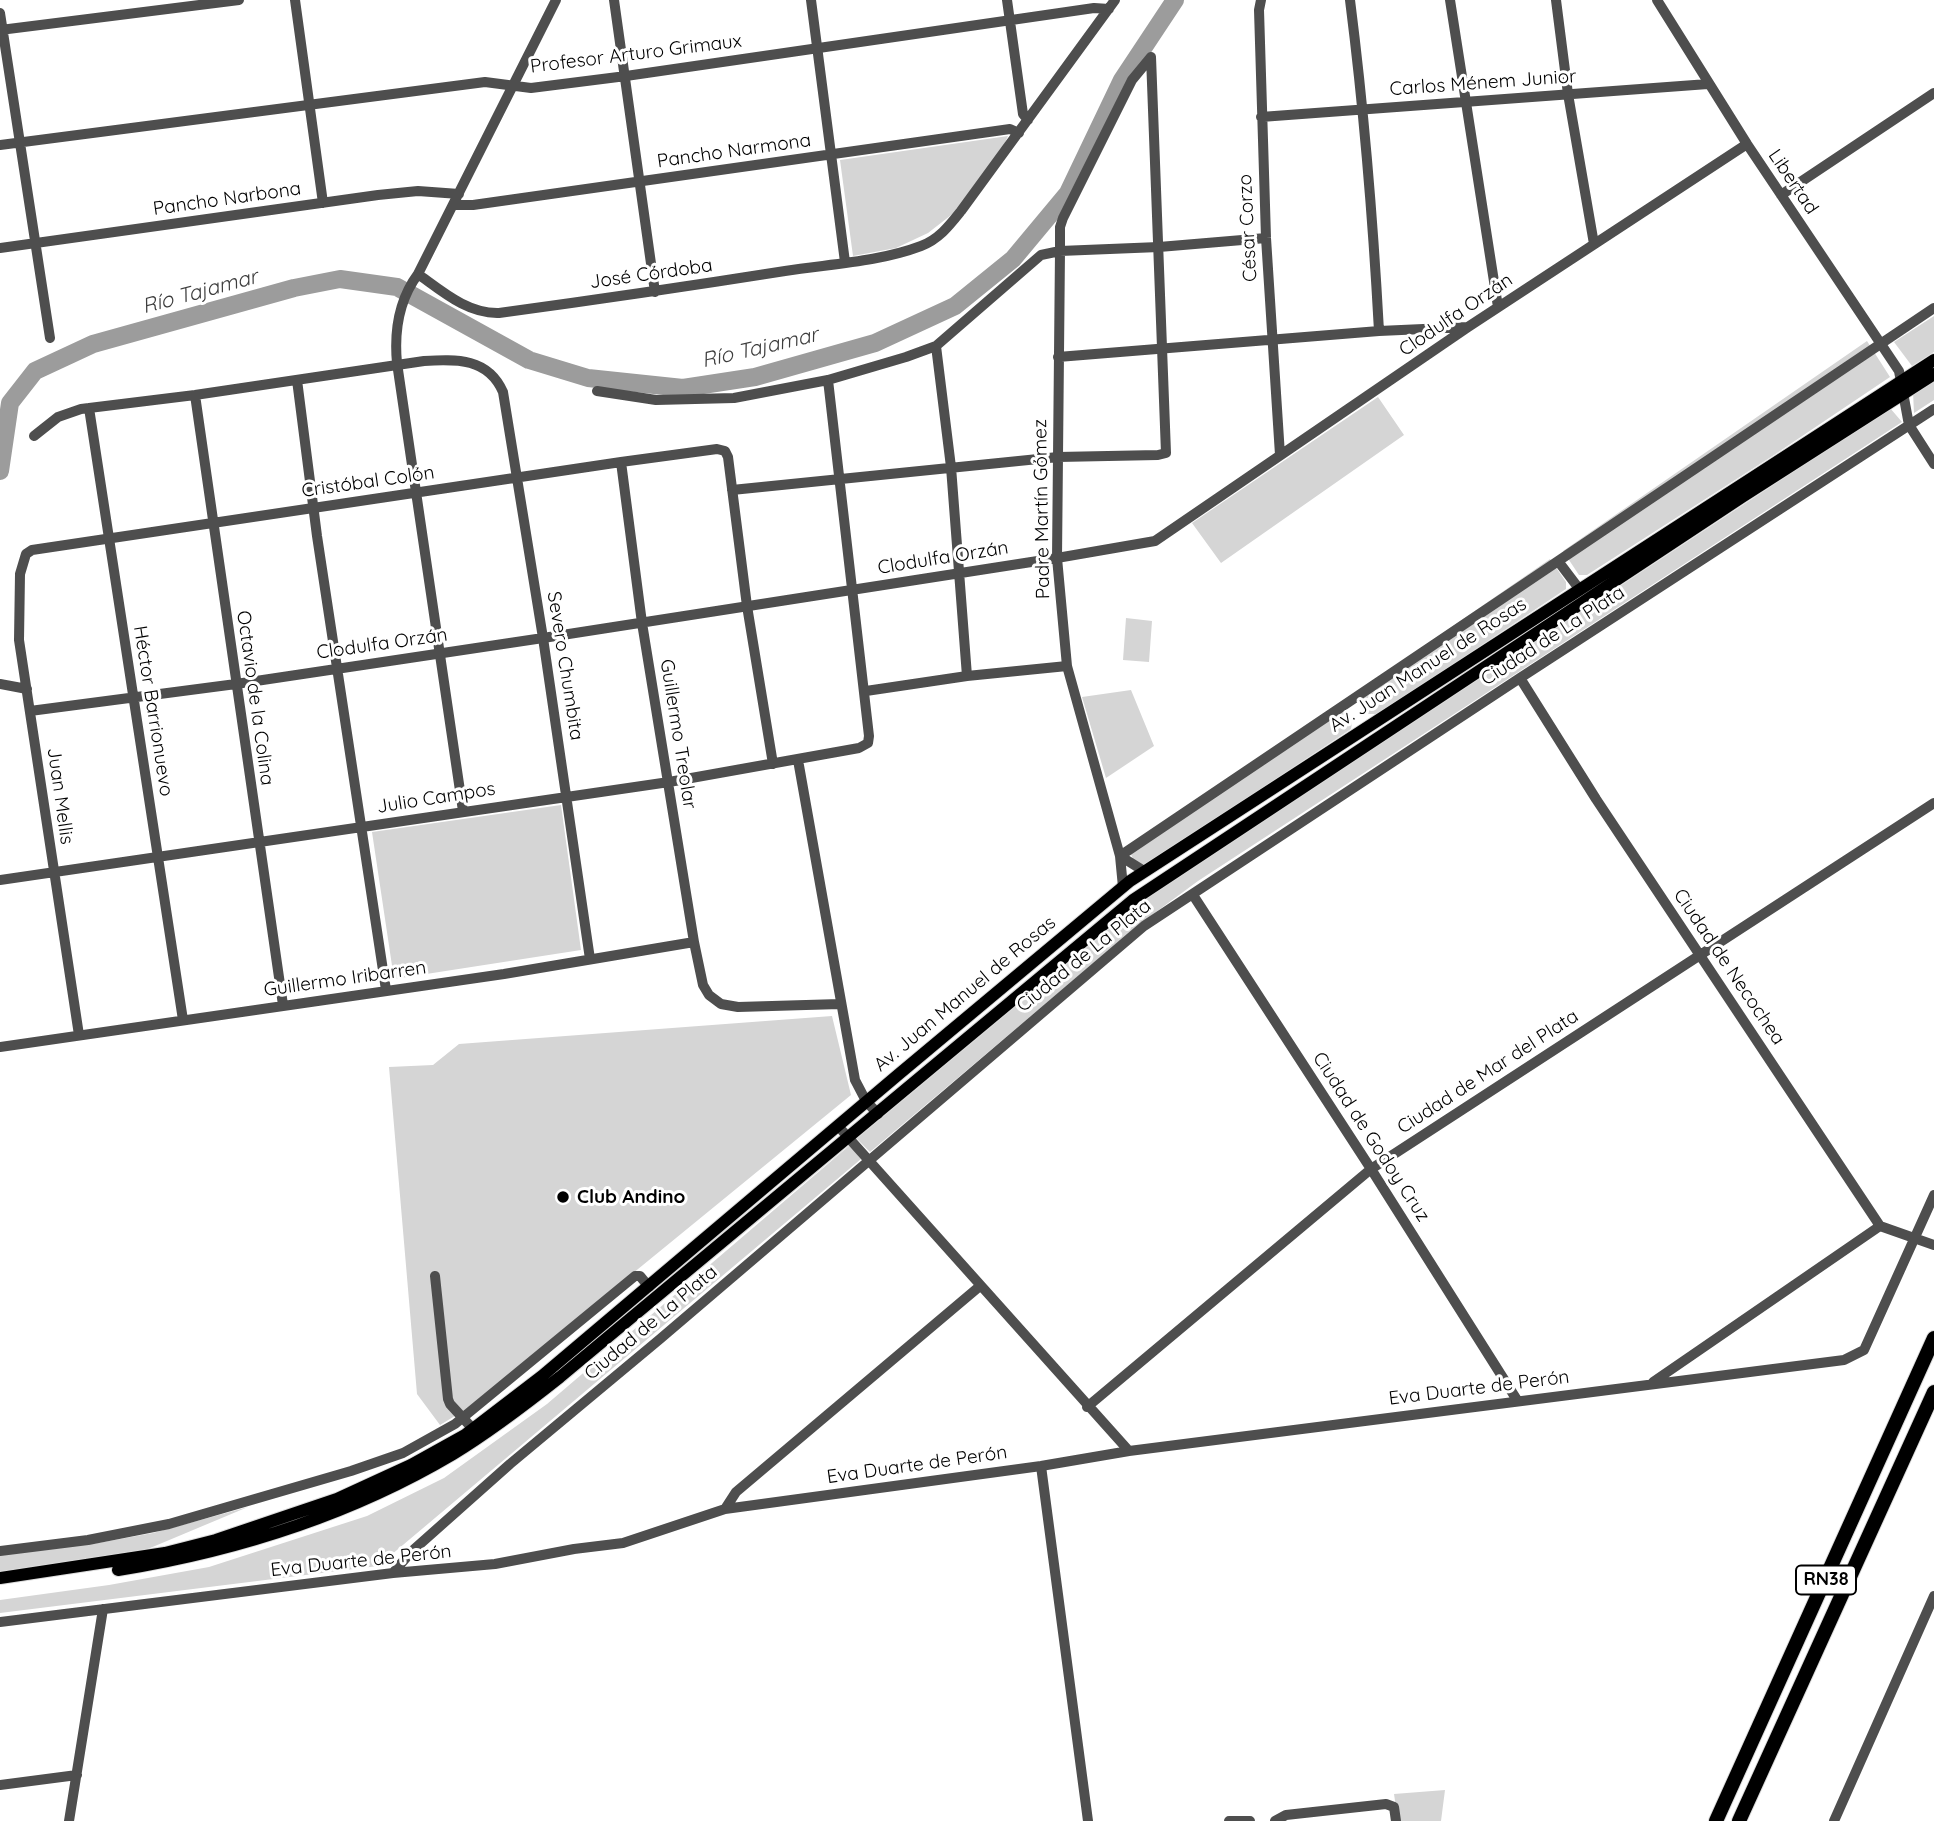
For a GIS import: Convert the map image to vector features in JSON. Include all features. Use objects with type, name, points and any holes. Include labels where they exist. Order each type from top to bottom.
[{"type":"highway","name":"RN38","points":[[1716,1821],[1934,1338]]},
{"type":"highway","name":"RN38","points":[[1739,1821],[1934,1392]]},
{"type":"main road","name":"Av. Juan Manuel de Rosas","points":[[0,1586],[143,1566],[226,1549],[267,1537],[356,1503],[451,1455],[514,1414],[560,1377],[1133,900],[1719,512],[1903,387],[1934,360]]},
{"type":"main road","name":"Av. Juan Manuel de Rosas","points":[[0,1578],[164,1553],[216,1541],[337,1499],[411,1465],[473,1429],[542,1376],[866,1101],[1144,871],[1580,590],[1903,387],[1934,374]]},
{"type":"street","points":[[1,29],[239,0]]},
{"type":"street","points":[[295,0],[323,203]]},
{"type":"street","points":[[463,811],[397,363],[396,324],[415,279],[556,0]]},
{"type":"street","points":[[614,0],[655,292]]},
{"type":"street","points":[[811,0],[845,262]]},
{"type":"street","points":[[1007,0],[1023,114],[1028,120]]},
{"type":"street","name":"César Corzo","points":[[1261,0],[1261,117],[1266,239],[1280,454]]},
{"type":"street","points":[[1350,0],[1364,109],[1379,331]]},
{"type":"street","points":[[1450,0],[1498,307]]},
{"type":"street","points":[[1556,0],[1568,94],[1594,244]]},
{"type":"street","name":"Libertad","points":[[1657,0],[1747,144],[1899,370],[1909,425]]},
{"type":"street","name":"Profesor Arturo Grimaux","points":[[0,145],[485,82],[531,88],[1112,5]]},
{"type":"street","name":"José Córdoba","points":[[415,279],[472,310],[484,313],[655,292],[898,253],[922,245],[947,229],[1112,5]]},
{"type":"street","points":[[0,13],[50,338]]},
{"type":"street","name":"Padre Martín Gómez","points":[[1124,887],[1120,856],[1067,666],[1057,558],[1060,228],[1132,80],[1151,57],[1159,247]]},
{"type":"street","name":"Carlos Ménem Junior","points":[[1261,117],[1708,84]]},
{"type":"street","points":[[1781,195],[1934,93]]},
{"type":"street","name":"Pancho Narmona","points":[[453,205],[473,205],[640,183],[1010,129],[1020,133]]},
{"type":"street","name":"Clodulfa Orzán","points":[[30,711],[236,684],[543,638],[1155,541],[1468,327],[1747,144]]},
{"type":"street","name":"Pancho Narbona","points":[[0,248],[418,191],[459,194]]},
{"type":"street","points":[[597,391],[656,401],[691,401],[734,398],[828,380],[936,346],[1041,255],[1060,251],[1266,239]]},
{"type":"street","points":[[773,764],[747,606],[732,490],[1058,457],[1166,453],[1159,247]]},
{"type":"street","points":[[1144,871],[1120,856],[1934,308]]},
{"type":"street","points":[[1058,357],[1379,331],[1468,327]]},
{"type":"street","points":[[936,346],[951,467],[967,676]]},
{"type":"street","name":"Severo Chumbita","points":[[397,363],[463,361],[489,370],[503,391],[543,638],[590,959]]},
{"type":"street","points":[[34,436],[58,417],[89,408],[195,395],[397,363]]},
{"type":"street","points":[[297,380],[313,508],[386,990]]},
{"type":"street","points":[[828,380],[851,590],[866,691],[967,676],[1067,666]]},
{"type":"street","name":"Octavio de la Colina","points":[[195,395],[211,523],[283,1006]]},
{"type":"street","name":"Héctor Barrionuevo","points":[[89,408],[183,1020]]},
{"type":"street","name":"Ciudad de La Plata","points":[[393,1573],[411,1552],[510,1464],[1144,926],[1934,410]]},
{"type":"street","points":[[1909,425],[1934,464]]},
{"type":"street","name":"Cristóbal Colón","points":[[22,561],[32,550],[717,449],[725,451],[728,457],[732,490]]},
{"type":"street","name":"Guillermo Treolar","points":[[621,462],[642,623],[703,985],[709,995],[721,1004],[738,1007],[840,1004]]},
{"type":"street","name":"Juan Mellis","points":[[22,561],[19,640],[79,1035]]},
{"type":"street","points":[[1558,561],[1580,590]]},
{"type":"street","name":"Ciudad de Necochea","points":[[1520,678],[1596,799],[1880,1226]]},
{"type":"street","points":[[0,684],[27,689]]},
{"type":"street","name":"Julio Campos","points":[[0,880],[668,782],[859,748],[868,743],[869,736],[866,691]]},
{"type":"street","points":[[798,760],[855,1080],[866,1101],[878,1114]]},
{"type":"street","name":"Ciudad de Mar del Plata","points":[[1087,1406],[1371,1169],[1934,803]]},
{"type":"street","name":"Ciudad de Godoy Cruz","points":[[1193,895],[1517,1400]]},
{"type":"street","name":"Guillermo Iribarren","points":[[0,1046],[283,1006],[694,942]]},
{"type":"street","points":[[838,1126],[1129,1451]]},
{"type":"street","points":[[1913,1237],[1934,1195]]},
{"type":"street","points":[[1650,1385],[1880,1226],[1934,1245]]},
{"type":"street","name":"Eva Duarte de Perón","points":[[0,1622],[393,1573],[495,1564],[574,1549],[623,1544],[725,1509],[1041,1466],[1129,1451],[1844,1360],[1864,1350],[1913,1237]]},
{"type":"street","points":[[435,1276],[448,1399],[473,1429]]},
{"type":"street","points":[[0,1551],[88,1540],[169,1524],[351,1471],[403,1453],[462,1418],[635,1276],[640,1276],[649,1287]]},
{"type":"street","points":[[725,1509],[736,1492],[979,1286]]},
{"type":"street","points":[[1041,1466],[1088,1821]]},
{"type":"street","points":[[1834,1821],[1934,1596]]},
{"type":"street","points":[[69,1821],[103,1609]]},
{"type":"street","points":[[0,1785],[77,1775]]},
{"type":"street","points":[[1275,1821],[1286,1815],[1386,1804],[1394,1807],[1396,1821]]},
{"type":"street","points":[[1229,1821],[1250,1821]]},
{"type":"shaded area","points":[[1008,136],[1002,149],[955,212],[928,233],[896,248],[853,256],[840,160]]},
{"type":"shaded area","points":[[1934,316],[1934,352],[1912,366],[1894,342]]},
{"type":"shaded area","points":[[1867,341],[1890,377],[1587,575],[1579,575],[1563,551]]},
{"type":"shaded area","points":[[1934,379],[1934,400],[1914,413],[1913,392]]},
{"type":"shaded area","points":[[1378,397],[1404,435],[1221,563],[1192,523]]},
{"type":"shaded area","points":[[1890,408],[1902,422],[1198,881],[1141,923],[870,1152],[856,1138],[1148,897]]},
{"type":"shaded area","points":[[1550,559],[1566,582],[1566,589],[1378,714],[1366,714],[1353,695]]},
{"type":"shaded area","points":[[1126,618],[1152,621],[1149,662],[1123,660]]},
{"type":"shaded area","points":[[1131,690],[1154,746],[1106,778],[1082,697]]},
{"type":"shaded area","points":[[1340,704],[1352,723],[1351,729],[1144,866],[1135,863],[1129,850]]},
{"type":"shaded area","points":[[561,805],[581,950],[394,979],[372,832]]},
{"type":"shaded area","name":"Club Andino","points":[[832,1016],[851,1095],[468,1408],[440,1425],[417,1394],[389,1067],[433,1065],[459,1044]]},
{"type":"shaded area","points":[[850,1145],[861,1159],[378,1566],[0,1613],[0,1600],[109,1585],[209,1567],[367,1516],[444,1478],[547,1404]]},
{"type":"shaded area","points":[[248,1507],[143,1551],[0,1573],[0,1555],[153,1533]]},
{"type":"shaded area","points":[[1445,1790],[1441,1821],[1398,1821],[1394,1794]]},
{"type":"waterway","name":"Río Tajamar","points":[[0,471],[10,403],[35,371],[93,344],[294,288],[340,279],[397,287],[529,360],[588,378],[683,388],[755,377],[875,343],[955,306],[1013,259],[1068,193],[1122,80],[1175,0]]},
{"type":"place","name":"Club Andino","points":[[563,1197]]}]
